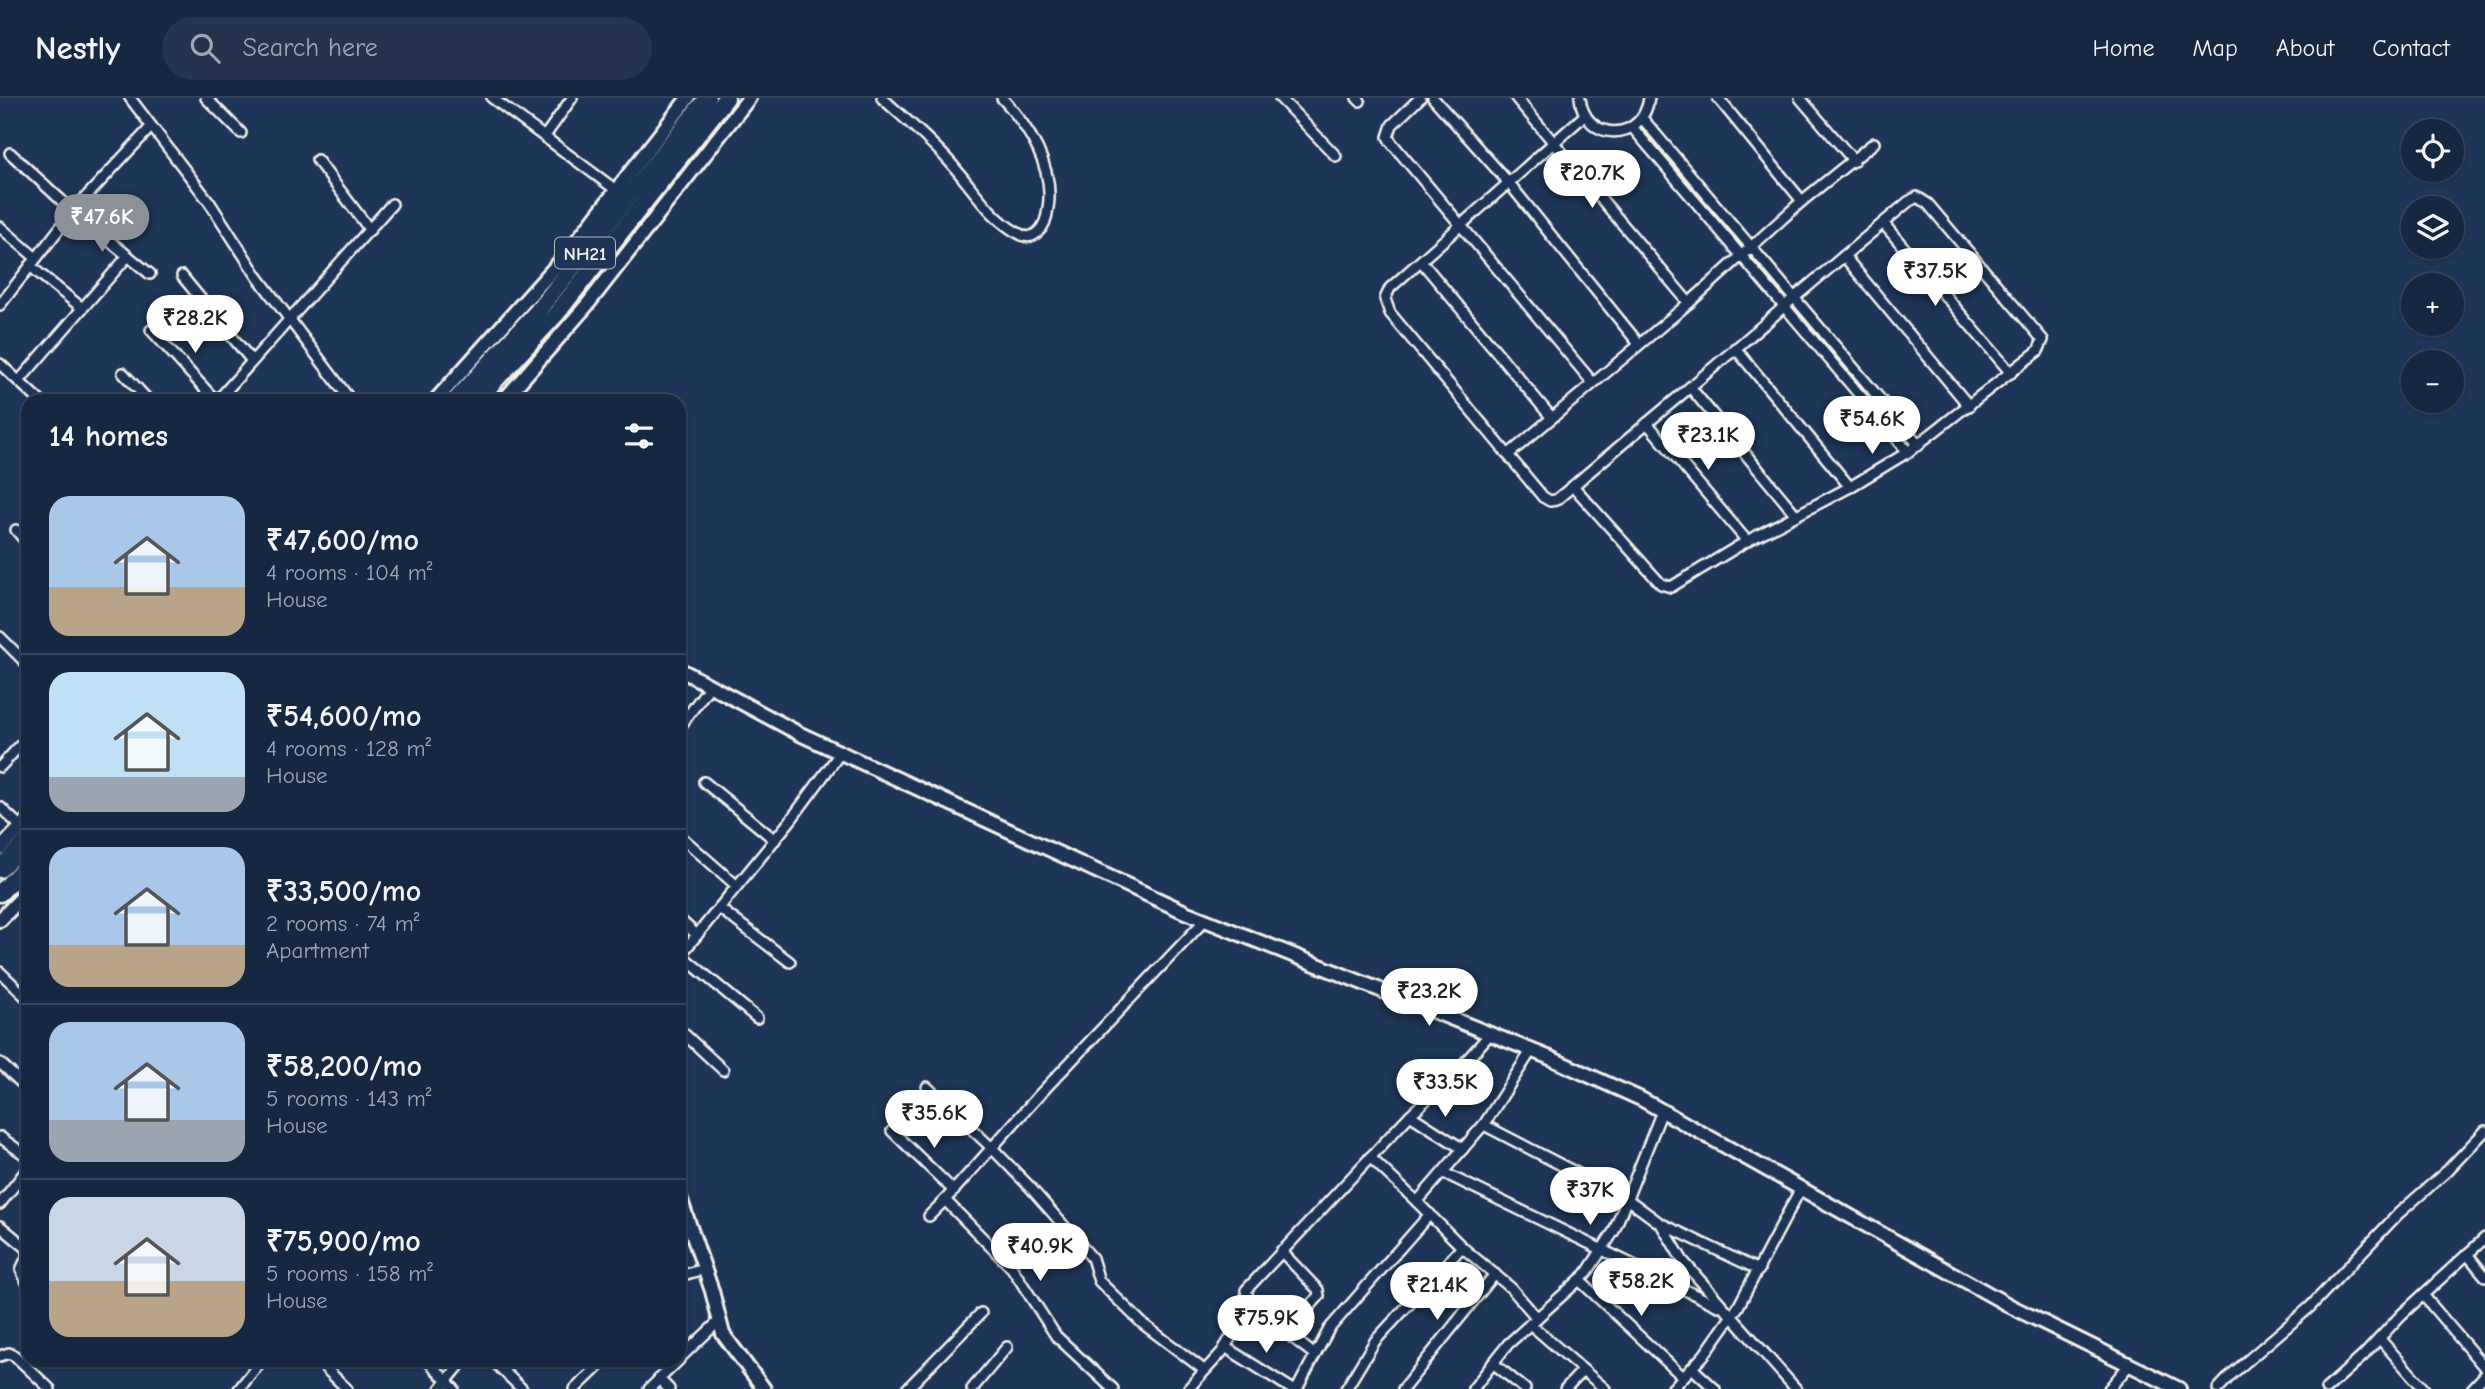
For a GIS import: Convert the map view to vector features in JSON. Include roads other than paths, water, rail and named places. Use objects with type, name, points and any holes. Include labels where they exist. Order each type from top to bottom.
[{"type":"highway","name":"NH21","points":[[461,394],[536,313],[568,264],[707,98]]},
{"type":"highway","name":"NH21","points":[[482,394],[557,313],[726,98]]},
{"type":"highway","points":[[0,869],[21,837]]},
{"type":"highway","points":[[0,893],[21,871]]},
{"type":"street","points":[[131,98],[210,203],[257,276],[347,394]]},
{"type":"street","points":[[206,98],[241,133]]},
{"type":"street","points":[[492,98],[617,190]]},
{"type":"street","points":[[545,136],[572,98]]},
{"type":"street","points":[[442,394],[568,264],[617,190],[688,98]]},
{"type":"street","points":[[509,394],[587,305],[749,98]]},
{"type":"street","points":[[881,98],[947,158],[997,216],[1010,228],[1028,237],[1041,229],[1047,217],[1048,181],[1039,154],[1024,125],[1002,98]]},
{"type":"street","points":[[1280,98],[1336,156]]},
{"type":"street","points":[[1420,98],[1392,125],[1388,137],[1593,383]]},
{"type":"street","points":[[1433,98],[1508,182],[1639,344]]},
{"type":"street","points":[[1516,98],[1689,303]]},
{"type":"street","points":[[1580,98],[1585,115],[1594,125],[1606,131],[1619,132],[1632,127],[1642,118],[1649,98]]},
{"type":"street","points":[[1718,98],[1802,201]]},
{"type":"street","points":[[1800,98],[1854,161]]},
{"type":"street","points":[[1573,486],[1661,584],[1667,587],[1677,584],[1747,541],[1850,487],[1919,445],[2041,348],[2043,340],[1924,200],[1917,197],[1573,486],[1556,500],[1550,501],[1543,497],[1390,313],[1386,294],[1460,224],[1585,115]]},
{"type":"street","points":[[1642,118],[1919,445]]},
{"type":"street","points":[[1632,127],[1908,452]]},
{"type":"street","points":[[0,305],[73,211],[151,128]]},
{"type":"street","points":[[1509,454],[1689,303],[1802,201],[1874,144]]},
{"type":"street","points":[[10,153],[73,211],[150,274]]},
{"type":"street","points":[[317,160],[370,230]]},
{"type":"street","points":[[222,394],[392,204]]},
{"type":"street","points":[[1883,223],[2011,373]]},
{"type":"street","points":[[0,227],[36,258]]},
{"type":"street","points":[[19,381],[128,256]]},
{"type":"street","points":[[1844,256],[1969,405]]},
{"type":"street","points":[[1421,261],[1552,418]]},
{"type":"street","points":[[30,266],[82,308]]},
{"type":"street","points":[[182,276],[252,361]]},
{"type":"street","points":[[152,330],[210,394]]},
{"type":"street","points":[[1735,348],[1850,487]]},
{"type":"street","points":[[0,364],[33,394]]},
{"type":"street","points":[[123,373],[142,394]]},
{"type":"street","points":[[1690,387],[1796,515]]},
{"type":"street","points":[[1647,423],[1747,541]]},
{"type":"street","points":[[16,530],[21,536]]},
{"type":"street","points":[[0,637],[21,658]]},
{"type":"street","points":[[686,673],[841,752],[1205,920],[1531,1051],[1662,1111],[2012,1307],[2178,1389]]},
{"type":"street","points":[[686,718],[709,687]]},
{"type":"street","points":[[0,767],[21,744]]},
{"type":"street","points":[[686,949],[775,840],[841,752]]},
{"type":"street","points":[[704,782],[775,840]]},
{"type":"street","points":[[0,807],[21,825]]},
{"type":"street","points":[[0,849],[21,833]]},
{"type":"street","points":[[686,841],[737,886]]},
{"type":"street","points":[[0,920],[21,898]]},
{"type":"street","points":[[719,908],[790,962]]},
{"type":"street","points":[[929,1216],[1205,920]]},
{"type":"street","points":[[686,925],[697,935]]},
{"type":"street","points":[[686,961],[757,1018]]},
{"type":"street","points":[[0,972],[21,992]]},
{"type":"street","points":[[1315,1355],[1250,1305],[1246,1290],[1280,1251],[1490,1034]]},
{"type":"street","points":[[686,1036],[723,1070]]},
{"type":"street","points":[[1417,1202],[1484,1125],[1531,1051]]},
{"type":"street","points":[[0,1063],[21,1082]]},
{"type":"street","points":[[927,1087],[993,1149],[1092,1258],[1099,1281],[1143,1324],[1204,1370]]},
{"type":"street","points":[[1473,1389],[1508,1344],[1579,1280],[1602,1250],[1614,1231],[1662,1111]]},
{"type":"street","points":[[1410,1115],[1463,1149]]},
{"type":"street","points":[[1484,1125],[1627,1199],[1661,1224],[1759,1270]]},
{"type":"street","points":[[892,1131],[954,1191]]},
{"type":"street","points":[[2218,1389],[2310,1307],[2398,1214],[2447,1171],[2485,1131]]},
{"type":"street","points":[[0,1137],[21,1152]]},
{"type":"street","points":[[1370,1157],[1462,1247],[1511,1288],[1533,1321],[1605,1389]]},
{"type":"street","points":[[1444,1173],[1723,1308]]},
{"type":"street","points":[[0,1203],[21,1177]]},
{"type":"street","points":[[1672,1389],[1731,1318],[1801,1188]]},
{"type":"street","points":[[945,1200],[1012,1268],[1056,1336],[1113,1389]]},
{"type":"street","points":[[1225,1347],[1294,1389],[1329,1329],[1430,1214]]},
{"type":"street","points":[[686,1216],[723,1334],[764,1389]]},
{"type":"street","points":[[1661,1224],[1683,1261],[1796,1389]]},
{"type":"street","points":[[0,1226],[21,1243]]},
{"type":"street","points":[[2326,1389],[2485,1238]]},
{"type":"street","points":[[1346,1389],[1375,1341],[1462,1247]]},
{"type":"street","points":[[1280,1251],[1318,1290],[1319,1296],[1286,1333]]},
{"type":"street","points":[[2467,1254],[2485,1276]]},
{"type":"street","points":[[686,1274],[704,1269]]},
{"type":"street","points":[[1403,1389],[1495,1274]]},
{"type":"street","points":[[1579,1280],[1684,1377]]},
{"type":"street","points":[[2423,1295],[2485,1368]]},
{"type":"street","points":[[1190,1388],[1225,1347],[1250,1305]]},
{"type":"street","points":[[907,1389],[981,1313]]},
{"type":"street","points":[[686,1353],[719,1321]]},
{"type":"street","points":[[2379,1339],[2424,1389]]},
{"type":"street","points":[[972,1389],[1007,1347]]},
{"type":"street","points":[[0,1356],[9,1353],[21,1362]]},
{"type":"street","points":[[1493,1363],[1525,1389]]},
{"type":"street","points":[[2109,1389],[2129,1365]]},
{"type":"street","points":[[27,1367],[50,1389]]},
{"type":"street","points":[[244,1387],[257,1367]]},
{"type":"street","points":[[324,1367],[347,1389]]},
{"type":"street","points":[[433,1367],[454,1389]]},
{"type":"street","points":[[440,1389],[458,1367]]},
{"type":"street","points":[[499,1367],[522,1389]]},
{"type":"street","points":[[575,1389],[598,1367]]},
{"type":"street","points":[[649,1389],[672,1367]]},
{"type":"street","points":[[1692,1368],[1715,1389]]},
{"type":"street","points":[[1565,1389],[1583,1370]]},
{"type":"street","points":[[2472,1389],[2485,1375]]},
{"type":"street","points":[[659,1379],[669,1389]]}]
